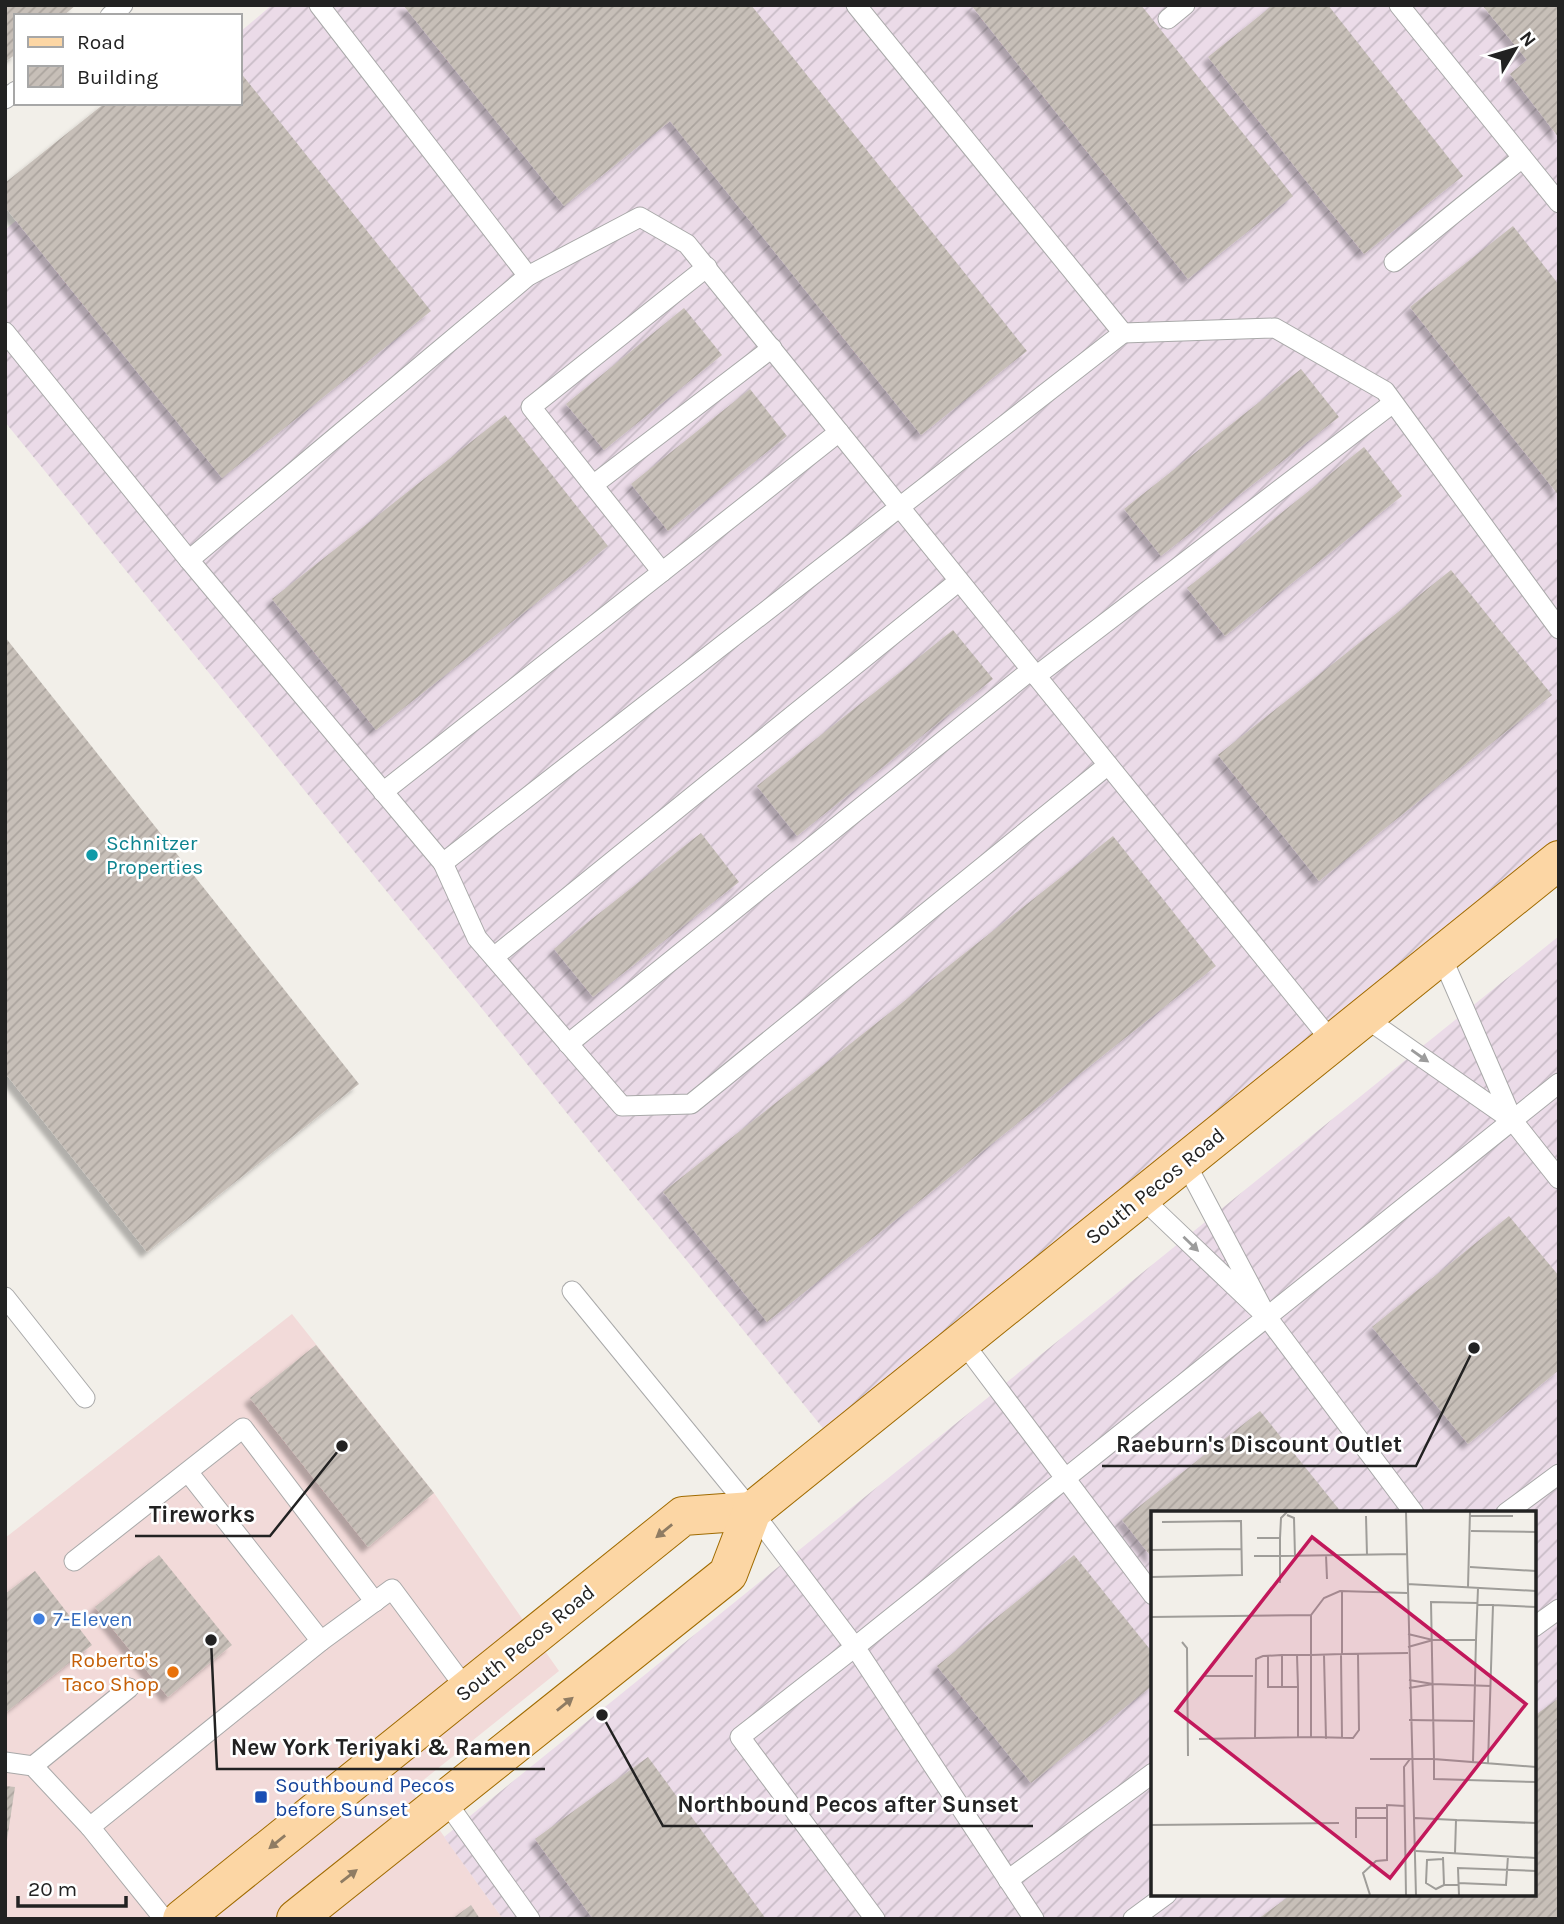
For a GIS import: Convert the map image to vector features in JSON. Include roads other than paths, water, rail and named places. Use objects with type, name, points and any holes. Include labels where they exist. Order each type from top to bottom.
[{"type":"main road","name":"South Pecos Road","points":[[182,1919],[683,1516],[752,1511],[1559,860]]},
{"type":"main road","points":[[296,1919],[728,1574],[752,1511]]},
{"type":"lane","points":[[319,5],[527,276]]},
{"type":"lane","points":[[856,5],[1123,333]]},
{"type":"lane","points":[[1168,19],[1185,5]]},
{"type":"lane","points":[[1399,5],[1559,204]]},
{"type":"lane","points":[[1394,262],[1522,158]]},
{"type":"lane","points":[[189,560],[527,276],[640,217],[687,244],[1333,1043]]},
{"type":"lane","points":[[662,572],[531,407],[706,267]]},
{"type":"lane","points":[[443,863],[1123,333],[1275,328],[1385,391],[1559,629]]},
{"type":"lane","points":[[5,332],[189,560],[443,863],[477,938],[622,1106],[691,1104],[1108,765]]},
{"type":"lane","points":[[593,485],[772,348]]},
{"type":"lane","points":[[568,1044],[1034,673],[1393,403]]},
{"type":"lane","points":[[383,792],[839,432]]},
{"type":"lane","points":[[494,957],[959,581]]},
{"type":"lane","points":[[1441,955],[1513,1121],[1559,1179]]},
{"type":"lane","points":[[1364,1017],[1513,1121]]},
{"type":"lane","points":[[874,1919],[740,1737],[1559,1083]]},
{"type":"lane","points":[[1185,1162],[1267,1317],[1412,1511]]},
{"type":"lane","points":[[1141,1197],[1267,1317]]},
{"type":"lane","points":[[572,1291],[752,1511],[855,1647],[1034,1919]]},
{"type":"lane","points":[[5,1297],[85,1398]]},
{"type":"lane","points":[[962,1341],[1151,1592]]},
{"type":"lane","points":[[75,1561],[243,1428],[376,1602]]},
{"type":"lane","points":[[188,1472],[321,1641]]},
{"type":"lane","points":[[1509,1511],[1559,1474]]},
{"type":"lane","points":[[90,1826],[321,1641],[393,1589],[467,1690]]},
{"type":"lane","points":[[1536,1626],[1559,1609]]},
{"type":"lane","points":[[33,1766],[129,1688]]},
{"type":"lane","points":[[5,1762],[33,1766],[90,1826],[164,1919]]},
{"type":"lane","points":[[1008,1880],[1151,1774]]},
{"type":"lane","points":[[445,1800],[530,1919]]},
{"type":"lane","points":[[1133,1919],[1164,1896]]},
{"type":"place","name":"Schnitzer Properties","points":[[92,855]]},
{"type":"place","name":"Raeburn's Discount Outlet","points":[[1474,1348]]},
{"type":"place","name":"Tireworks","points":[[342,1446]]},
{"type":"place","name":"7-Eleven","points":[[39,1619]]},
{"type":"place","name":"New York Teriyaki & Ramen","points":[[211,1640]]},
{"type":"place","name":"Roberto's Taco Shop","points":[[173,1672]]},
{"type":"place","name":"Northbound Pecos after Sunset","points":[[602,1715]]},
{"type":"place","name":"Southbound Pecos before Sunset","points":[[261,1797]]}]
